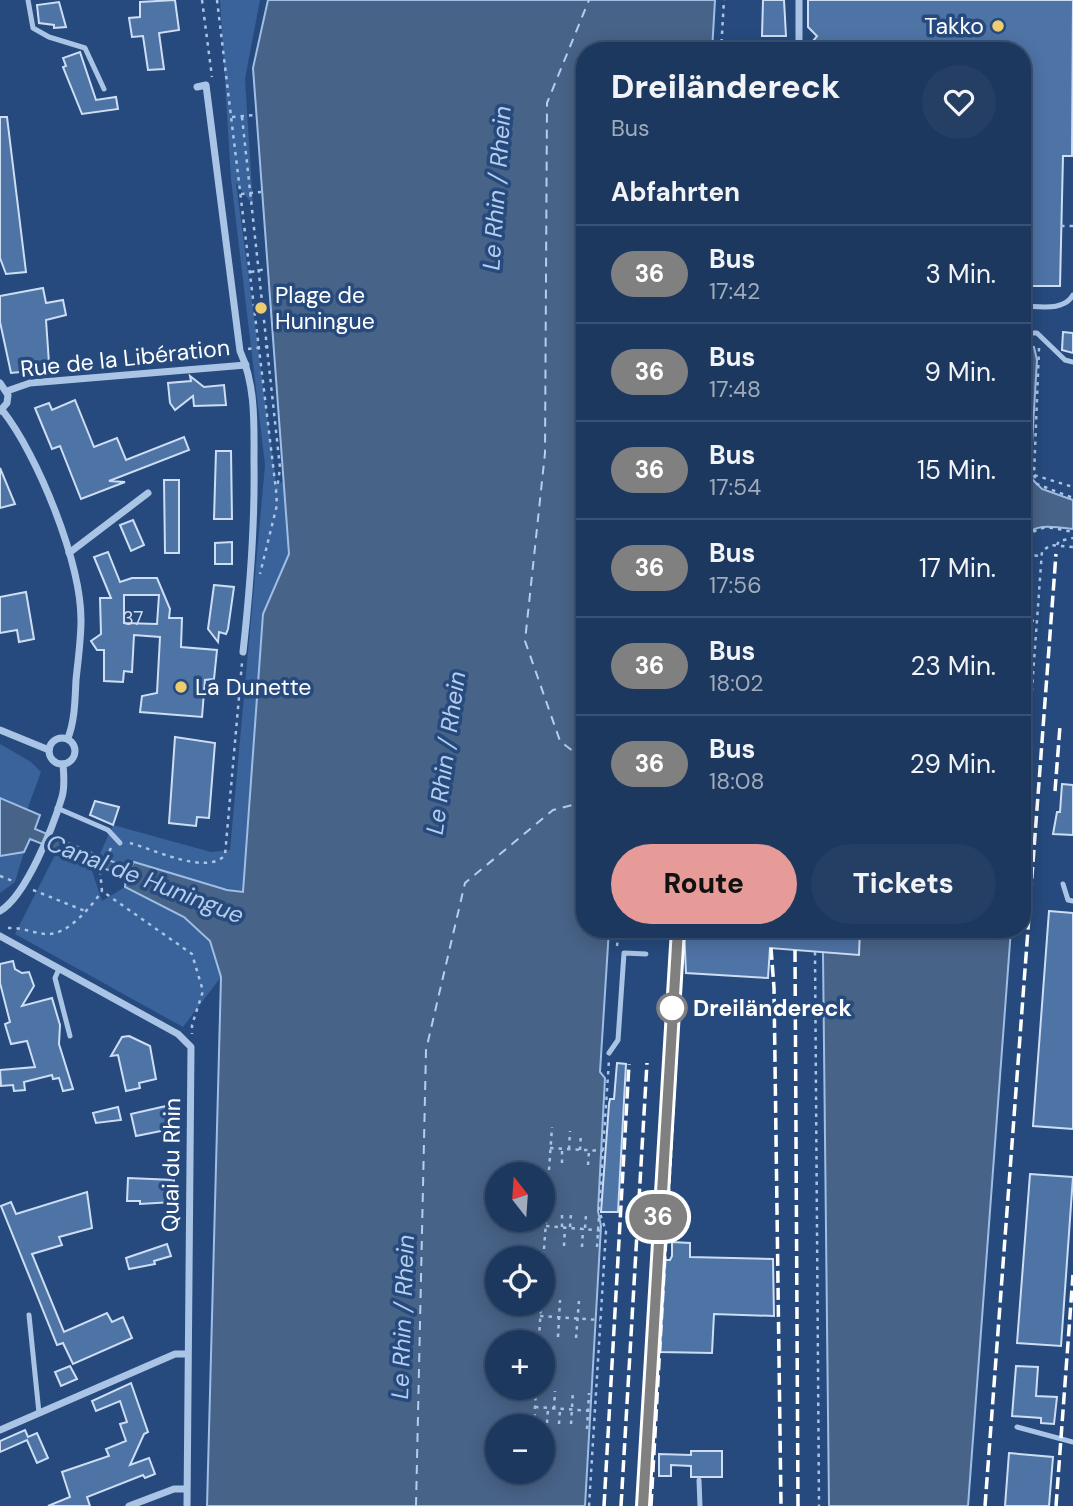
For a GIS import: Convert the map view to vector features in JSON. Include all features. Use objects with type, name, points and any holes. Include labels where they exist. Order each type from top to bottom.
[{"type":"street","points":[[799,42],[800,0]]},
{"type":"street","points":[[197,87],[206,85],[240,351],[246,365],[254,416],[252,573],[243,652]]},
{"type":"street","name":"Rue de la Libération","points":[[7,391],[30,383],[246,365]]},
{"type":"street","points":[[0,383],[7,391],[8,399],[1,411],[18,430],[69,553],[81,620],[74,710],[68,738],[76,750],[74,758],[63,764],[55,762],[49,750],[0,730]]},
{"type":"street","points":[[69,553],[148,493]]},
{"type":"street","points":[[49,750],[55,739],[68,738]]},
{"type":"street","points":[[0,911],[11,905],[22,890],[53,819],[64,782],[63,764]]},
{"type":"street","name":"Quai du Rhin","points":[[0,934],[59,970],[178,1034],[191,1047],[187,1506]]},
{"type":"street","points":[[643,1506],[677,938]]},
{"type":"street","points":[[0,1430],[175,1354],[187,1354]]},
{"type":"street","points":[[129,1506],[174,1489],[186,1489]]},
{"type":"lane","points":[[28,0],[33,28],[49,37],[85,48],[104,89]]},
{"type":"lane","points":[[1031,306],[1056,307],[1070,301],[1073,295]]},
{"type":"lane","points":[[1031,333],[1037,333],[1065,360],[1073,362]]},
{"type":"lane","points":[[57,808],[108,830],[120,843]]},
{"type":"lane","points":[[1063,884],[1069,901],[1073,901]]},
{"type":"lane","points":[[609,1052],[618,1040],[624,953],[646,954]]},
{"type":"lane","points":[[59,970],[55,978],[70,1035]]},
{"type":"lane","points":[[29,1315],[39,1413]]},
{"type":"lane","points":[[1017,1427],[1073,1442]]},
{"type":"lane","points":[[699,1480],[700,1506]]},
{"type":"path","points":[[218,0],[277,505],[262,574],[252,573]]},
{"type":"path","points":[[722,42],[724,0]]},
{"type":"path","points":[[232,117],[256,115]]},
{"type":"path","points":[[242,117],[280,473],[276,490]]},
{"type":"path","points":[[241,194],[261,192]]},
{"type":"path","points":[[1061,226],[1073,226]]},
{"type":"path","points":[[246,236],[255,235]]},
{"type":"path","points":[[251,272],[266,269]]},
{"type":"path","points":[[255,306],[262,305]]},
{"type":"path","points":[[1034,475],[1073,487],[1071,498],[1037,484],[1034,475],[1041,352],[1037,345]]},
{"type":"path","points":[[248,349],[273,346]]},
{"type":"path","points":[[1031,534],[1035,529],[1048,528],[1073,532]]},
{"type":"path","points":[[1057,545],[1059,541],[1073,538]]},
{"type":"path","points":[[1031,711],[1044,547],[1073,547]]},
{"type":"path","points":[[1031,555],[1042,556]]},
{"type":"path","points":[[1031,621],[1038,621]]},
{"type":"path","points":[[0,934],[10,927],[50,935],[60,932],[85,911],[102,891],[100,870],[106,856],[120,843],[127,842],[200,864],[216,862],[225,855],[243,652]]},
{"type":"path","points":[[0,876],[15,882]]},
{"type":"path","points":[[33,890],[85,911]]},
{"type":"path","points":[[102,891],[192,954],[204,991],[191,1025],[193,1037]]},
{"type":"path","points":[[616,955],[618,938]]},
{"type":"path","points":[[815,952],[819,1506]]},
{"type":"path","points":[[589,1506],[591,1411],[606,1231],[599,1211],[609,1052]]},
{"type":"path","points":[[549,1162],[552,1127]]},
{"type":"path","points":[[569,1149],[570,1131]]},
{"type":"path","points":[[580,1150],[581,1133]]},
{"type":"path","points":[[550,1148],[603,1151]]},
{"type":"path","points":[[562,1149],[562,1163]]},
{"type":"path","points":[[588,1165],[589,1150]]},
{"type":"path","points":[[562,1213],[564,1246]]},
{"type":"path","points":[[570,1227],[571,1214]]},
{"type":"path","points":[[582,1247],[586,1215]]},
{"type":"path","points":[[597,1247],[599,1216]]},
{"type":"path","points":[[555,1227],[606,1231]]},
{"type":"path","points":[[558,1337],[560,1300]]},
{"type":"path","points":[[576,1338],[579,1301]]},
{"type":"path","points":[[539,1330],[540,1316],[600,1320]]},
{"type":"path","points":[[571,1424],[573,1391]]},
{"type":"path","points":[[587,1429],[591,1411],[589,1393]]},
{"type":"path","points":[[535,1400],[535,1414]]},
{"type":"path","points":[[554,1400],[554,1409]]},
{"type":"path","points":[[535,1408],[591,1411]]},
{"type":"path","points":[[548,1408],[548,1414]]},
{"type":"path","points":[[559,1424],[560,1409]]},
{"type":"shaded area","points":[[220,0],[260,0],[245,79],[253,205],[236,183],[276,483],[286,482],[289,554],[263,614],[243,892],[130,869],[99,856],[113,825],[211,852],[230,850],[265,465],[231,179]]},
{"type":"shaded area","points":[[0,744],[31,762],[41,772],[27,810],[0,798]]},
{"type":"shaded area","points":[[24,852],[15,882],[0,893],[0,856]]},
{"type":"shaded area","points":[[55,855],[91,868],[102,901],[125,887],[184,917],[210,941],[221,977],[183,1027],[15,934]]},
{"type":"water","points":[[268,0],[715,0],[713,42],[576,42],[576,938],[608,938],[600,1072],[605,1078],[598,1211],[601,1226],[585,1506],[207,1506],[221,977],[210,941],[184,917],[125,887],[126,877],[30,839],[24,852],[0,856],[0,798],[40,815],[35,829],[130,869],[134,862],[227,890],[243,892],[263,614],[289,554],[253,68]]},
{"type":"water","points":[[1031,346],[1034,347],[1037,360],[1031,460]]},
{"type":"water","points":[[1031,478],[1042,489],[1073,500],[1073,529],[1048,527],[1031,532]]},
{"type":"water","points":[[819,938],[1010,938],[968,1506],[829,1506],[823,954]]},
{"type":"building","points":[[175,0],[179,30],[159,33],[164,69],[148,70],[143,36],[132,37],[129,18],[140,17],[140,2]]},
{"type":"building","points":[[763,0],[784,0],[786,36],[762,36]]},
{"type":"building","points":[[808,0],[1073,0],[1072,156],[1063,156],[1060,286],[1031,286],[1031,42],[812,42],[817,36],[808,27]]},
{"type":"building","points":[[59,2],[66,27],[54,28],[54,25],[39,23],[37,5]]},
{"type":"building","points":[[80,52],[96,100],[116,97],[118,109],[82,114],[63,67],[66,66],[63,58]]},
{"type":"building","points":[[0,117],[7,117],[26,272],[6,274],[0,258]]},
{"type":"building","points":[[43,288],[46,303],[63,300],[66,315],[46,320],[49,363],[40,364],[41,370],[11,373],[0,322],[0,296]]},
{"type":"building","points":[[1063,332],[1073,333],[1073,353],[1062,350]]},
{"type":"building","points":[[190,376],[204,387],[224,385],[226,405],[194,406],[193,396],[175,410],[170,403],[168,383],[191,381]]},
{"type":"building","points":[[75,400],[94,447],[117,438],[126,460],[184,437],[189,450],[109,481],[125,482],[81,499],[60,446],[52,449],[35,408],[49,403],[52,410]]},
{"type":"building","points":[[216,451],[231,451],[232,519],[214,519]]},
{"type":"building","points":[[0,468],[15,504],[0,508]]},
{"type":"building","points":[[164,480],[179,480],[179,553],[165,553]]},
{"type":"building","points":[[133,520],[144,545],[131,551],[120,525]]},
{"type":"building","points":[[232,542],[232,564],[215,564],[215,543]]},
{"type":"building","points":[[108,552],[120,582],[132,578],[157,578],[170,609],[169,618],[182,618],[181,647],[217,650],[214,679],[205,680],[202,717],[140,712],[142,696],[157,693],[160,637],[134,635],[132,672],[124,671],[123,682],[104,681],[104,650],[97,650],[91,641],[101,634],[100,598],[111,598],[94,557]],"holes":[[[124,595],[159,595],[157,624],[124,623]]]},
{"type":"building","points":[[214,585],[234,587],[228,629],[226,634],[219,632],[218,642],[208,629]]},
{"type":"building","points":[[26,592],[34,639],[19,642],[17,630],[0,633],[0,597]]},
{"type":"building","points":[[175,737],[215,743],[209,818],[197,817],[196,826],[169,823]]},
{"type":"building","points":[[1062,784],[1073,785],[1073,835],[1053,834],[1057,812],[1060,812]]},
{"type":"building","points":[[95,801],[119,807],[113,825],[90,815]]},
{"type":"building","points":[[1049,911],[1073,913],[1073,1129],[1033,1126]]},
{"type":"building","points":[[684,938],[860,938],[859,955],[770,948],[768,978],[686,973]]},
{"type":"building","points":[[13,961],[15,969],[22,973],[29,972],[34,986],[22,1006],[52,998],[60,1025],[59,1044],[73,1089],[63,1091],[59,1078],[53,1079],[52,1075],[24,1082],[25,1090],[14,1091],[13,1085],[1,1086],[0,1070],[35,1067],[27,1041],[11,1044],[5,1024],[10,1022],[0,983],[0,964]]},
{"type":"building","points":[[129,1036],[150,1046],[156,1079],[139,1083],[140,1088],[126,1091],[118,1055],[111,1056],[122,1037]]},
{"type":"building","points":[[617,1063],[626,1064],[618,1212],[601,1212],[609,1104],[610,1099],[614,1099]]},
{"type":"building","points":[[166,1106],[171,1129],[136,1136],[131,1114]]},
{"type":"building","points":[[118,1107],[121,1120],[96,1123],[93,1113]]},
{"type":"building","points":[[1030,1174],[1073,1177],[1061,1346],[1017,1343]]},
{"type":"building","points":[[128,1178],[174,1180],[173,1202],[140,1204],[140,1201],[127,1201]]},
{"type":"building","points":[[87,1192],[92,1228],[59,1237],[62,1245],[32,1254],[64,1332],[107,1313],[112,1322],[123,1317],[132,1338],[73,1364],[63,1343],[57,1345],[1,1206],[11,1202],[16,1214]]},
{"type":"building","points":[[672,1242],[690,1243],[690,1257],[773,1259],[774,1316],[714,1314],[712,1353],[660,1352],[665,1260],[670,1260],[672,1256]]},
{"type":"building","points":[[167,1244],[171,1256],[154,1261],[155,1264],[129,1269],[126,1258]]},
{"type":"building","points":[[70,1366],[77,1379],[61,1386],[55,1372]]},
{"type":"building","points":[[1016,1366],[1038,1367],[1036,1396],[1057,1397],[1054,1424],[1041,1423],[1041,1418],[1012,1416]]},
{"type":"building","points":[[131,1383],[148,1432],[144,1434],[130,1465],[149,1458],[155,1474],[145,1478],[143,1475],[87,1497],[90,1506],[48,1506],[70,1497],[62,1472],[109,1456],[106,1449],[126,1441],[120,1424],[127,1422],[120,1401],[96,1411],[92,1401]]},
{"type":"building","points":[[25,1430],[28,1437],[37,1433],[48,1458],[37,1463],[27,1440],[0,1452],[0,1441]]},
{"type":"building","points":[[691,1451],[722,1451],[722,1477],[691,1477],[691,1466],[671,1465],[671,1476],[659,1476],[659,1454],[691,1455]]},
{"type":"building","points":[[1009,1453],[1053,1457],[1049,1506],[1005,1506]]},
{"type":"ferry route","points":[[576,754],[560,741],[525,641],[545,453],[547,103],[589,0]]},
{"type":"ferry route","points":[[416,1506],[426,1050],[465,883],[553,810],[576,804]]},
{"type":"railway","points":[[1031,889],[1056,554]]},
{"type":"railway","points":[[1055,791],[1060,726]]},
{"type":"railway","points":[[985,1506],[1027,938]]},
{"type":"railway","points":[[771,948],[774,988],[781,1506]]},
{"type":"railway","points":[[795,950],[798,1506]]},
{"type":"railway","points":[[651,1506],[677,1038]]},
{"type":"railway","points":[[621,1506],[647,1063]]},
{"type":"railway","points":[[604,1506],[629,1064]]},
{"type":"railway","points":[[1056,1506],[1073,1275]]},
{"type":"bus line","name":"36","points":[[643,1506],[657,1233],[677,938]]},
{"type":"place","name":"Takko","points":[[998,26]]},
{"type":"place","name":"Plage de Huningue","points":[[261,308]]},
{"type":"place","name":"La Dunette","points":[[181,687]]},
{"type":"place","name":"Dreiländereck","points":[[672,1008]]},
{"type":"water label","name":"Le Rhin / Rhein","points":[[497,188]]},
{"type":"water label","name":"Le Rhin / Rhein","points":[[446,753]]},
{"type":"water label","name":"Canal de Huningue","points":[[145,879]]},
{"type":"water label","name":"Le Rhin / Rhein","points":[[403,1317]]}]
